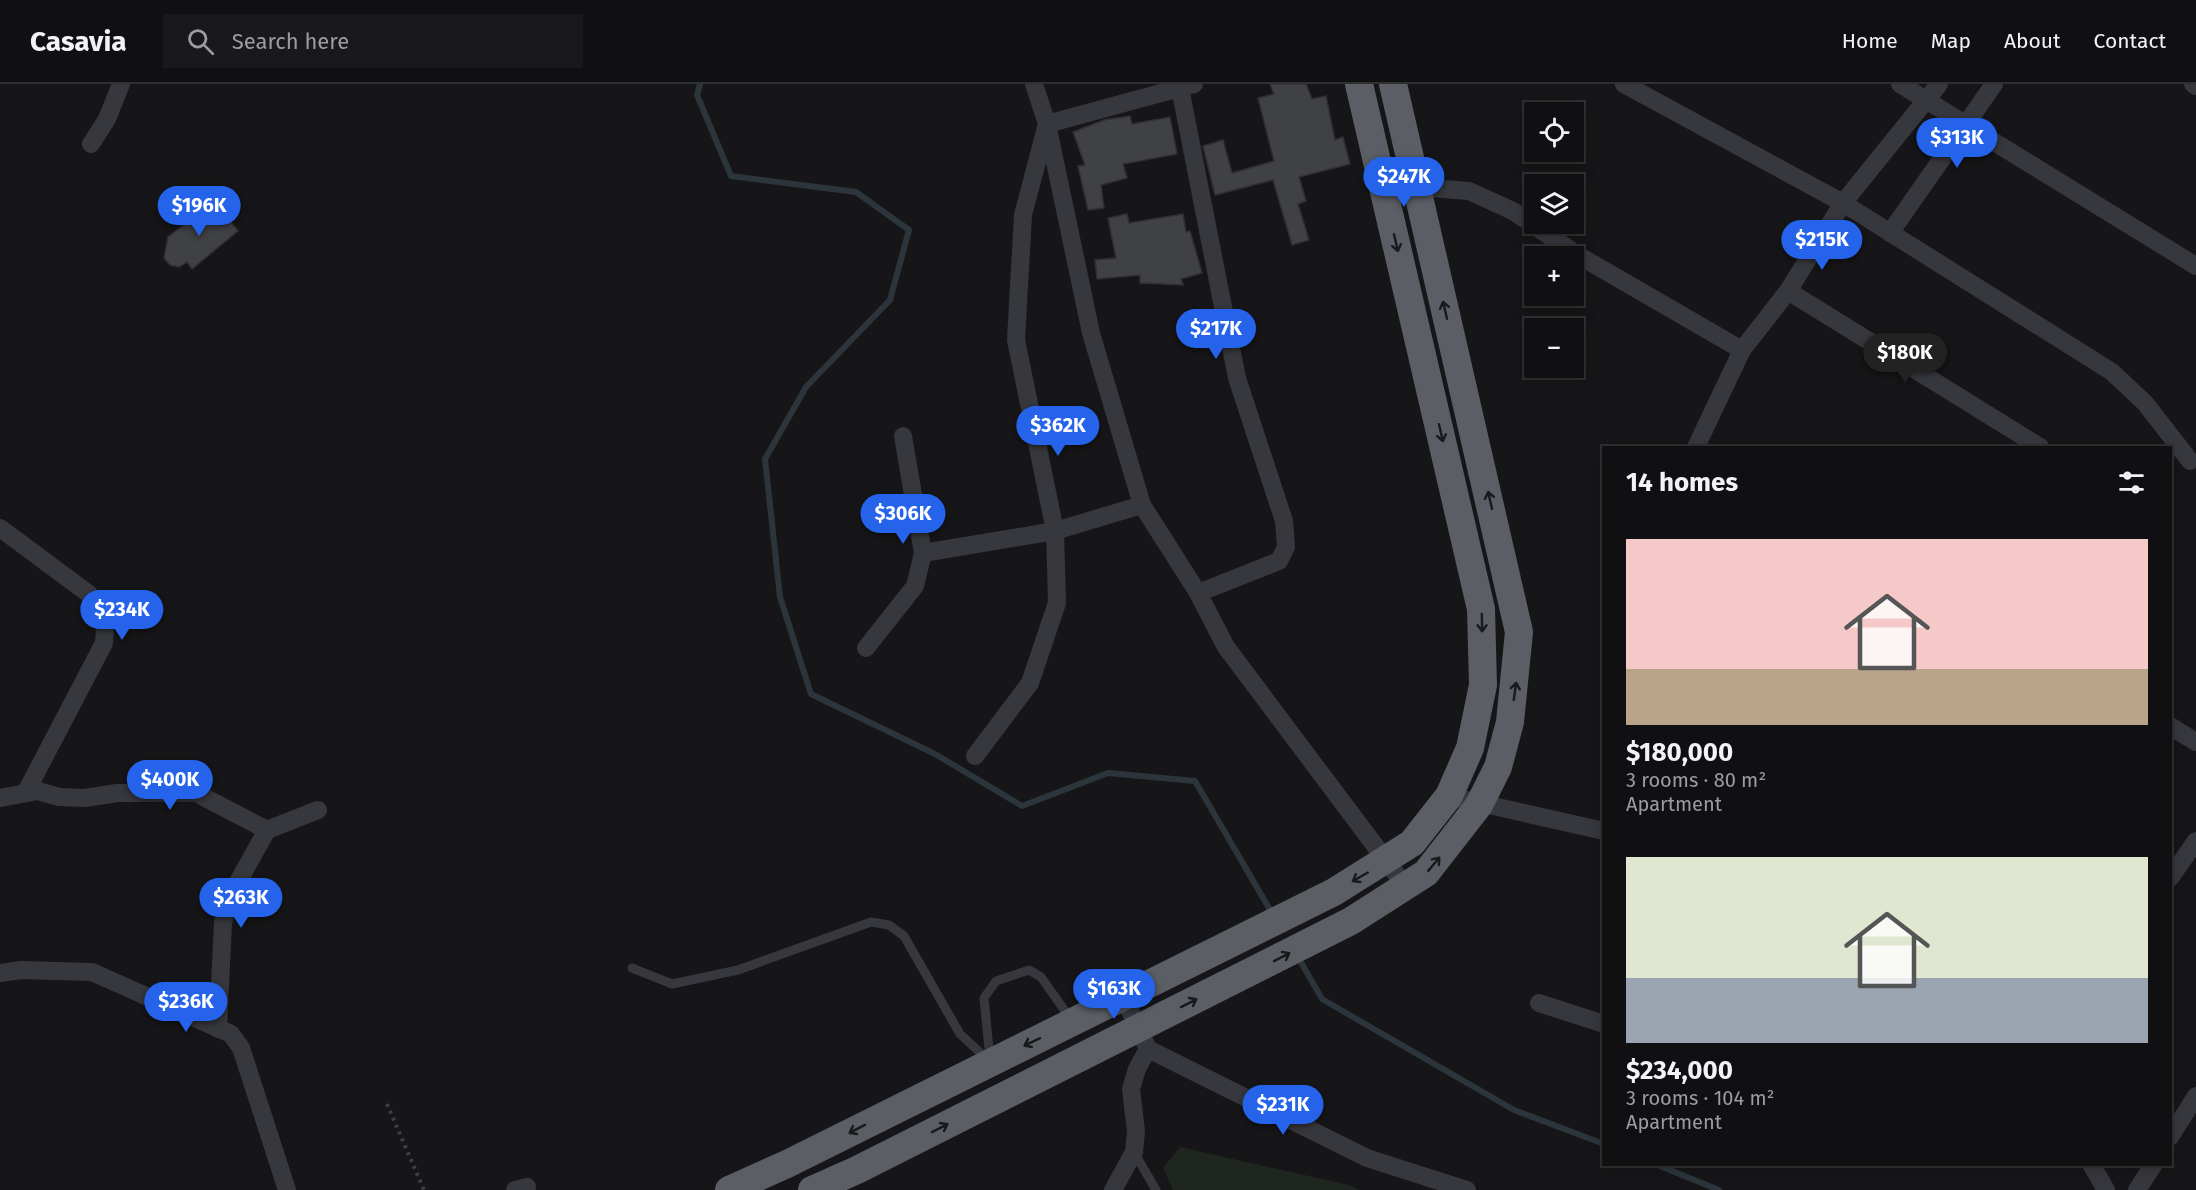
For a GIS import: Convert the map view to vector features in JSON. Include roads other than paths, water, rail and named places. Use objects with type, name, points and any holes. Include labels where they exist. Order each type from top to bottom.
[{"type":"highway","points":[[729,1190],[787,1164],[1334,892],[1412,843],[1449,796],[1470,748],[1483,685],[1481,609],[1359,84]]},
{"type":"highway","points":[[812,1190],[1143,1039],[1229,983],[1352,921],[1426,873],[1479,805],[1498,767],[1510,722],[1520,632],[1393,84]]},
{"type":"street","points":[[91,144],[107,119],[121,84]]},
{"type":"street","points":[[1034,84],[1047,124],[1091,333],[1143,505],[1198,592],[1226,646],[1406,887]]},
{"type":"street","points":[[1624,84],[1843,203],[2112,372],[2145,403],[2193,460]]},
{"type":"street","points":[[1900,84],[1967,123],[2196,266]]},
{"type":"street","points":[[1704,444],[1742,350],[1788,291],[1843,203],[1939,84]]},
{"type":"street","points":[[1890,233],[1994,84]]},
{"type":"street","points":[[1047,124],[1187,86],[1238,378],[1284,521],[1286,548],[1279,561],[1198,592]]},
{"type":"street","points":[[975,756],[1030,683],[1057,603],[1055,531],[1016,340],[1023,215],[1047,124]]},
{"type":"street","points":[[1384,193],[1417,187],[1469,191],[1513,211],[1576,254],[1742,350]]},
{"type":"street","points":[[1788,291],[2038,446]]},
{"type":"street","points":[[866,648],[915,586],[923,553],[903,436]]},
{"type":"street","points":[[2172,463],[2193,460]]},
{"type":"street","points":[[923,553],[1055,531],[1143,505]]},
{"type":"street","points":[[0,528],[89,594],[101,614],[105,628],[104,643],[26,792]]},
{"type":"street","points":[[2172,727],[2196,742]]},
{"type":"street","points":[[0,798],[38,790],[59,797],[85,798],[117,793],[196,793],[267,831]]},
{"type":"street","points":[[1449,796],[1479,805],[1602,831]]},
{"type":"street","points":[[218,1029],[223,922],[238,882],[267,831],[318,810]]},
{"type":"street","points":[[2172,875],[2195,846]]},
{"type":"street","points":[[0,974],[21,970],[92,972],[231,1034],[241,1048],[287,1190]]},
{"type":"street","points":[[1113,1190],[1134,1152],[1136,1131],[1131,1089],[1143,1039],[1124,998]]},
{"type":"street","points":[[1539,1003],[1602,1023]]},
{"type":"street","points":[[1143,1039],[1366,1158],[1467,1190]]},
{"type":"street","points":[[2172,1134],[2196,1096]]},
{"type":"street","points":[[2092,1166],[2106,1190]]},
{"type":"street","points":[[2137,1190],[2153,1166]]},
{"type":"lane","points":[[632,968],[672,984],[738,970],[871,922],[889,925],[904,936],[960,1034],[990,1062]]},
{"type":"lane","points":[[990,1062],[984,998],[996,981],[1029,970],[1041,978],[1073,1023]]},
{"type":"lane","points":[[1134,1152],[1156,1190]]},
{"type":"waterway","points":[[700,84],[697,95],[731,176],[856,192],[909,230],[890,300],[806,387],[765,459],[780,597],[811,694],[935,754],[1022,806],[1108,773],[1195,781],[1273,915]]},
{"type":"waterway","points":[[1298,957],[1322,999],[1514,1110],[1602,1143]]},
{"type":"waterway","points":[[1660,1166],[1719,1190]]}]
